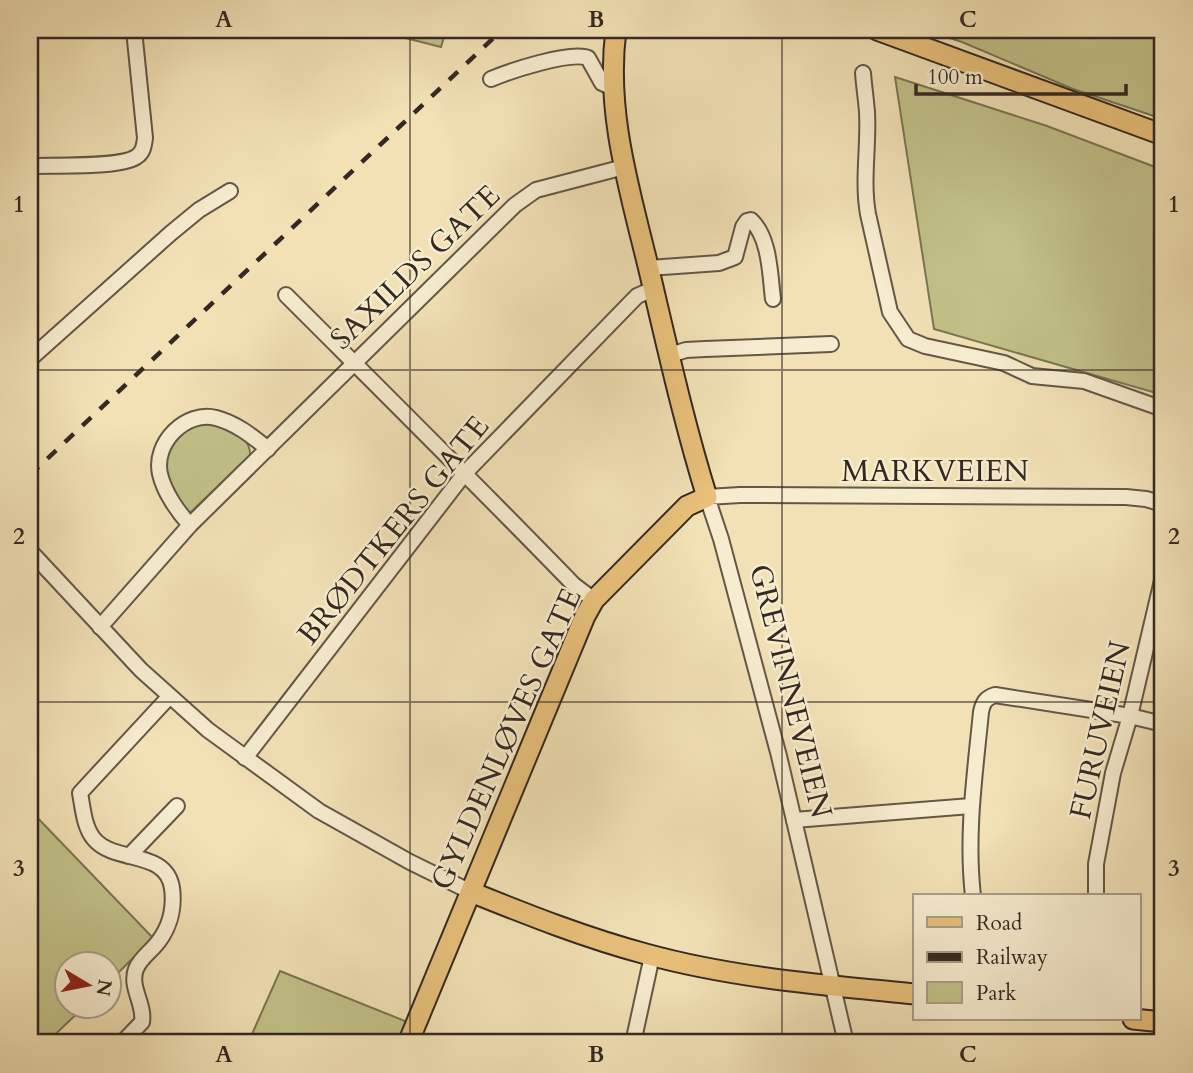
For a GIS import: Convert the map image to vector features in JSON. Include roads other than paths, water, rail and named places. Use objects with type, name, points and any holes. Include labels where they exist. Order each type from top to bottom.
[{"type":"main road","name":"GREVINNEVEIEN","points":[[616,30],[612,58],[613,88],[624,167],[707,498]]},
{"type":"main road","points":[[877,30],[1163,135]]},
{"type":"main road","name":"GYLDENLØVES GATE","points":[[411,1042],[585,616],[594,600],[687,506],[707,498]]},
{"type":"main road","points":[[471,892],[561,929],[652,956],[751,975],[913,994]]},
{"type":"main road","points":[[1140,1020],[1163,1022]]},
{"type":"street","points":[[30,166],[116,163],[138,156],[144,147],[145,138],[134,30]]},
{"type":"street","points":[[491,79],[576,55],[588,58],[602,83],[613,88]]},
{"type":"street","points":[[863,73],[867,111],[865,199],[890,312],[908,339],[925,346],[1004,363],[1032,376],[1084,381],[1163,409]]},
{"type":"street","name":"SAXILDS GATE","points":[[100,627],[190,525],[529,193],[624,167]]},
{"type":"street","points":[[30,359],[171,233],[199,210],[230,191]]},
{"type":"street","points":[[649,268],[719,262],[734,257],[743,227],[751,220],[757,226],[768,260],[773,299]]},
{"type":"street","name":"BRØDTKERS GATE","points":[[245,758],[465,473],[637,296],[653,289]]},
{"type":"street","points":[[286,295],[574,585],[594,600]]},
{"type":"street","points":[[670,355],[686,350],[831,344]]},
{"type":"street","points":[[190,525],[178,509],[160,474],[159,460],[163,448],[176,429],[191,419],[215,417],[245,431],[268,449]]},
{"type":"street","name":"MARKVEIEN","points":[[707,498],[740,495],[1126,497],[1163,504]]},
{"type":"street","name":"GREVINNEVEIEN","points":[[707,498],[713,510],[746,628],[846,1043]]},
{"type":"street","points":[[30,551],[169,697],[245,758],[291,792],[352,831],[471,892]]},
{"type":"street","name":"FURUVEIEN","points":[[1097,894],[1096,864],[1113,773],[1130,716],[1163,576]]},
{"type":"street","points":[[973,894],[971,806],[983,703],[988,697],[995,695],[1130,716],[1163,724]]},
{"type":"street","points":[[122,1043],[139,1027],[143,1016],[135,985],[135,971],[163,936],[172,909],[171,885],[165,872],[150,862],[113,852],[95,841],[86,823],[80,793],[169,697]]},
{"type":"street","points":[[129,856],[177,806]]},
{"type":"street","points":[[793,820],[971,806]]},
{"type":"street","points":[[633,1043],[652,956]]},
{"type":"railway","points":[[30,475],[502,30]]}]
